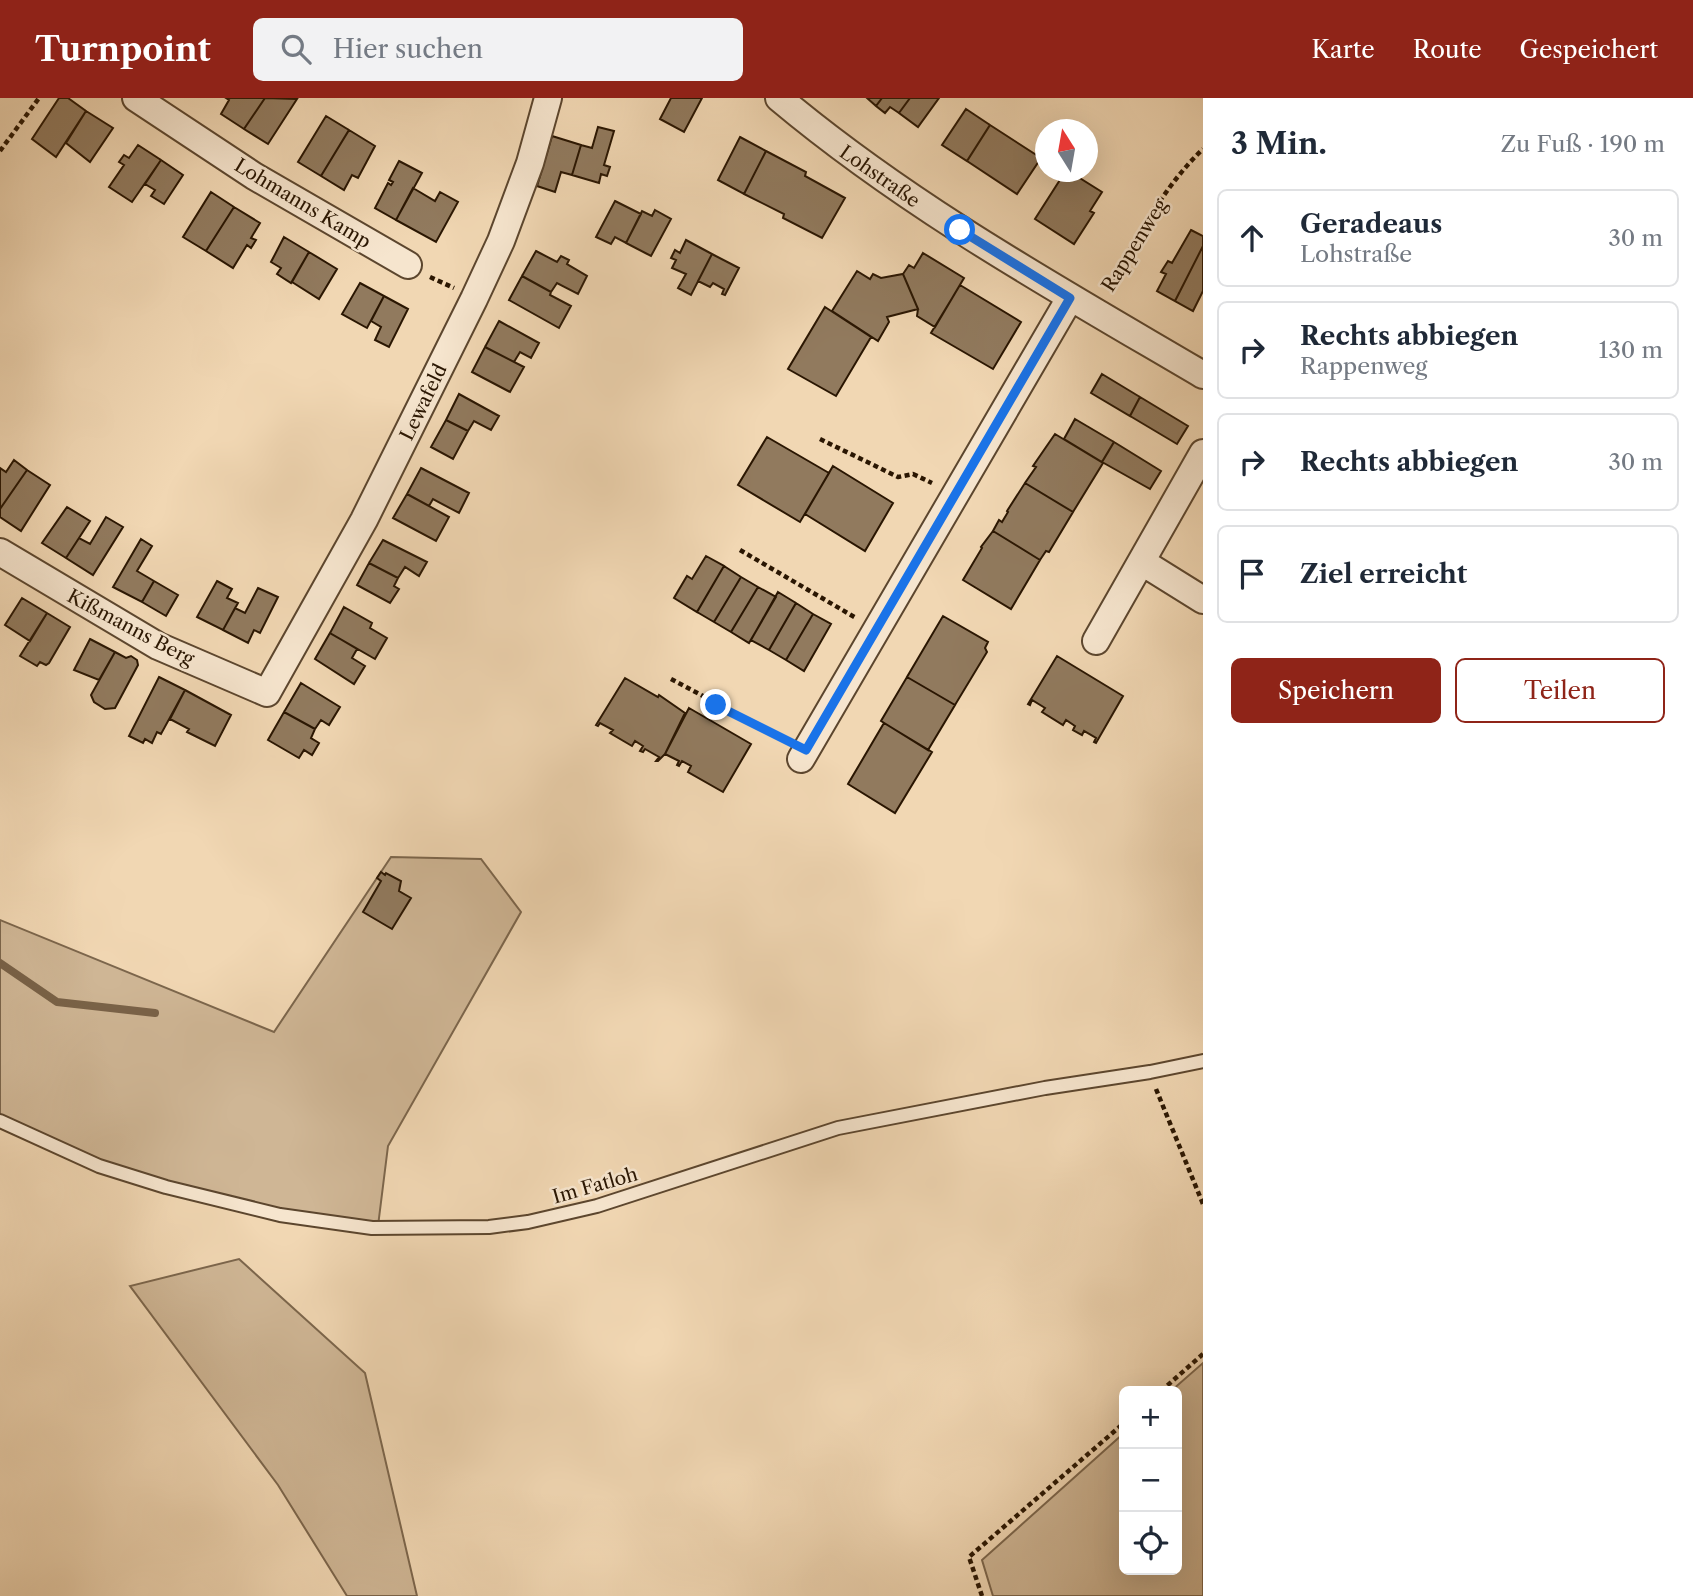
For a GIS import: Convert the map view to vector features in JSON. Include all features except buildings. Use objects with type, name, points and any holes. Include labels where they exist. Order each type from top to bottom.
[{"type":"street","name":"Lohmanns Kamp","points":[[136,98],[254,176],[408,265]]},
{"type":"street","name":"Lewafeld","points":[[267,693],[364,520],[474,299],[501,241],[530,163],[548,98]]},
{"type":"street","name":"Lohstraße","points":[[779,98],[824,135],[938,216],[1070,298],[1203,375]]},
{"type":"street","points":[[804,755],[1070,298]]},
{"type":"street","points":[[1096,641],[1203,453]]},
{"type":"street","name":"Kißmanns Berg","points":[[0,552],[158,646],[267,693]]},
{"type":"street","points":[[1142,562],[1203,600]]},
{"type":"lane","name":"Im Fatloh","points":[[0,1121],[99,1166],[166,1187],[280,1215],[372,1228],[489,1227],[540,1220],[597,1206],[838,1128],[1203,1061]]},
{"type":"path","points":[[0,151],[39,98]]},
{"type":"path","name":"Rappenweg","points":[[1094,311],[1152,214],[1186,166],[1203,149]]},
{"type":"path","points":[[408,265],[474,299]]},
{"type":"path","points":[[820,439],[898,477],[913,474],[955,495]]},
{"type":"path","points":[[740,550],[878,630]]},
{"type":"path","points":[[671,679],[804,755]]},
{"type":"path","points":[[1150,1072],[1203,1203]]},
{"type":"path","points":[[1166,1386],[1203,1354]]},
{"type":"path","points":[[982,1596],[969,1557],[1119,1427]]},
{"type":"shaded area","points":[[391,857],[481,859],[521,912],[388,1146],[378,1226],[281,1214],[103,1165],[0,1119],[0,920],[274,1032]]},
{"type":"shaded area","points":[[239,1259],[365,1373],[417,1596],[347,1596],[278,1485],[130,1286]]},
{"type":"shaded area","points":[[1203,1363],[1203,1596],[993,1596],[982,1560],[1119,1437],[1119,1575],[1182,1575],[1182,1386],[1177,1386]]},
{"type":"waterway","points":[[0,963],[57,1002],[155,1013]]},
{"type":"route","points":[[716,705],[806,750],[1070,298],[960,230]]}]
